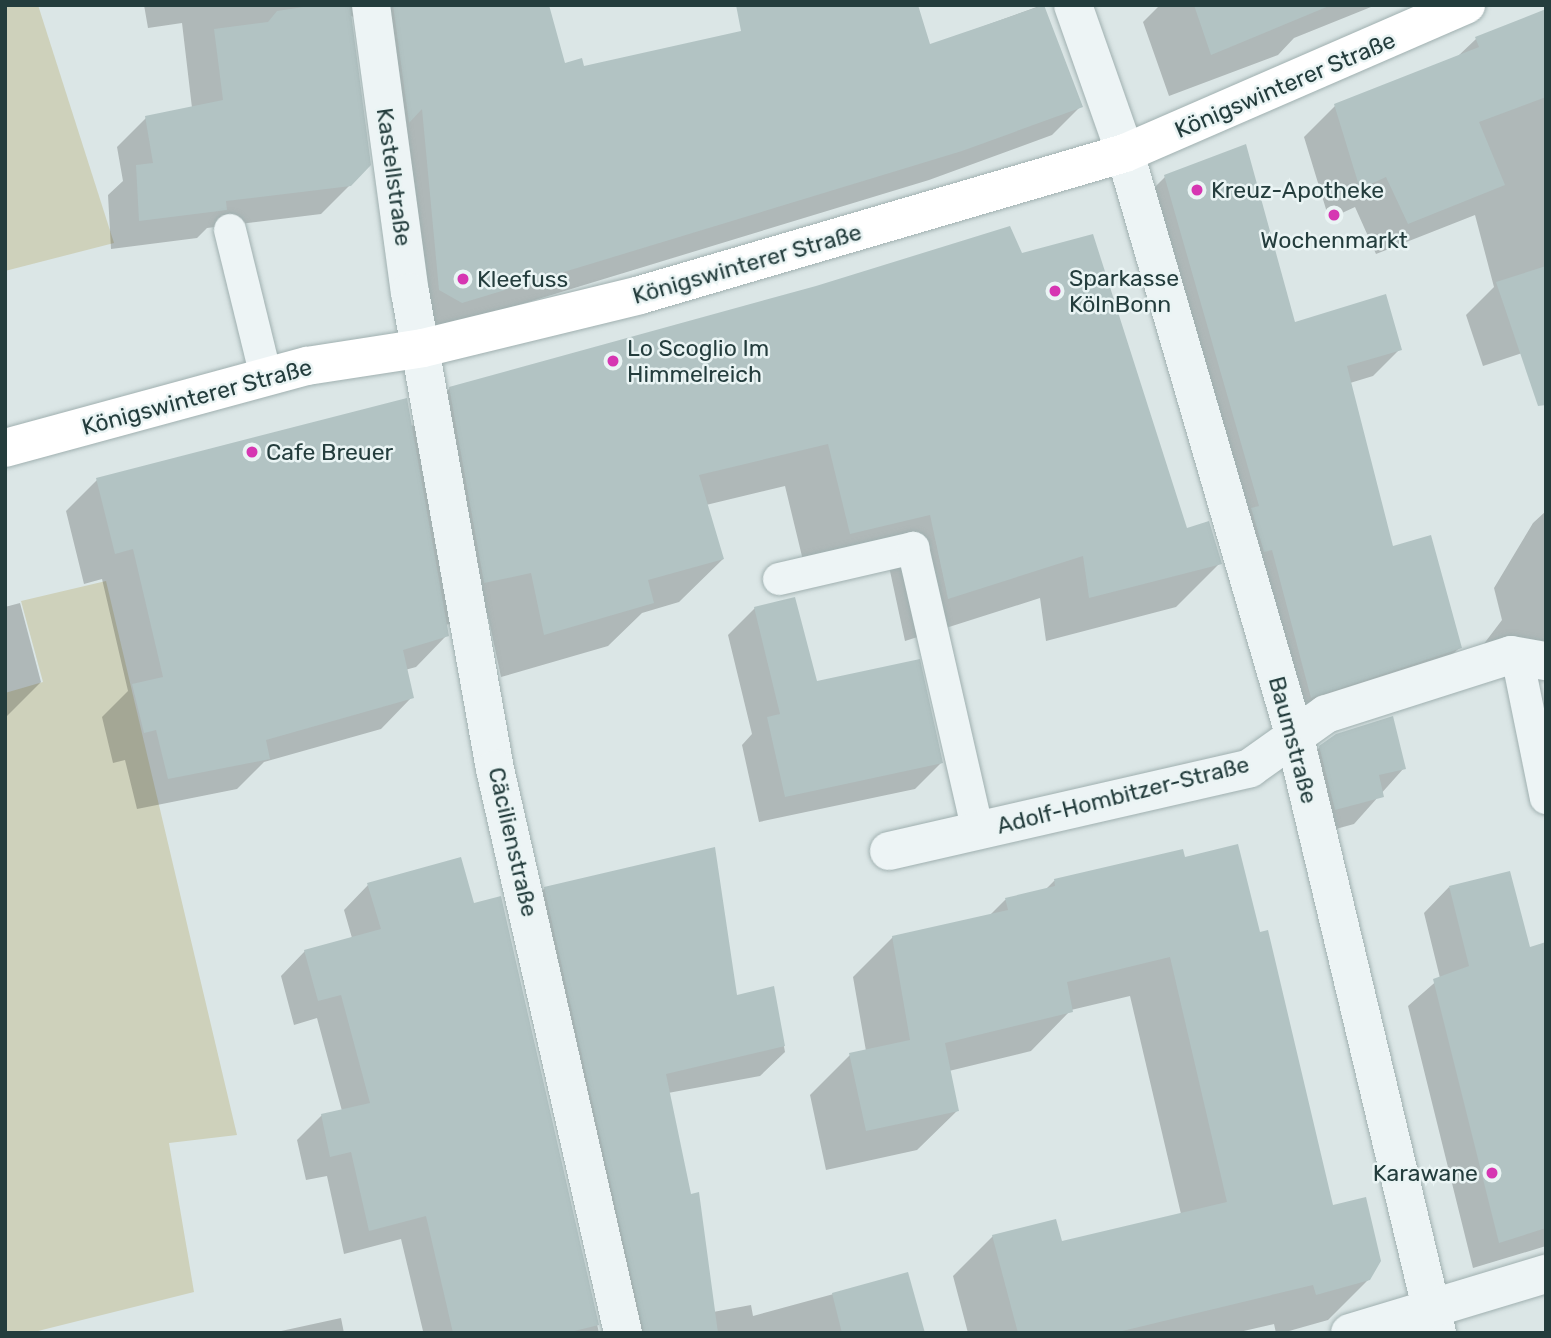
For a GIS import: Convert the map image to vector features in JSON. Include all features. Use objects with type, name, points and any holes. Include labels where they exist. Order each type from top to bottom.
[{"type":"main road","name":"Königswinterer Straße","points":[[5,448],[265,377],[423,348],[640,295],[1125,153],[1466,5]]},
{"type":"street","name":"Kastellstraße","points":[[371,5],[410,292],[423,348]]},
{"type":"street","name":"Baumstraße","points":[[1073,5],[1125,153],[1294,734],[1434,1322]]},
{"type":"street","name":"Cäcilienstraße","points":[[423,348],[495,769],[623,1333]]},
{"type":"street","name":"Adolf-Hombitzer-Straße","points":[[889,851],[1250,768],[1294,734],[1326,714],[1531,659]]},
{"type":"street","points":[[1350,1333],[1434,1322],[1546,1275]]},
{"type":"lane","points":[[230,230],[265,377]]},
{"type":"lane","points":[[779,579],[913,548],[978,831]]},
{"type":"lane","points":[[1531,659],[1546,798]]},
{"type":"green space","points":[[5,5],[38,5],[114,243],[5,271]]},
{"type":"green space","points":[[106,581],[237,1135],[169,1143],[194,1292],[30,1333],[5,1333],[5,693],[43,682],[21,601]]},
{"type":"building","points":[[316,5],[350,5],[371,165],[351,186],[226,201],[227,210],[139,221],[136,165],[153,163],[145,116],[223,100],[214,29],[268,22],[277,11]]},
{"type":"building","points":[[393,5],[549,5],[565,63],[582,58],[584,66],[741,31],[736,5],[918,5],[930,44],[1044,5],[1083,107],[962,151],[462,303],[439,290],[422,109],[409,123]]},
{"type":"building","points":[[1194,5],[1329,5],[1329,6],[1211,55]]},
{"type":"building","points":[[1546,9],[1546,97],[1479,122],[1505,185],[1408,224],[1386,177],[1360,189],[1334,104],[1479,47],[1475,37]]},
{"type":"building","points":[[1246,144],[1295,322],[1386,294],[1402,350],[1347,366],[1393,546],[1431,535],[1462,648],[1311,698],[1272,550],[1264,552],[1251,508],[1259,506],[1164,175]]},
{"type":"building","points":[[1010,226],[1022,253],[1093,234],[1187,528],[1209,521],[1222,564],[1089,598],[1083,556],[948,599],[930,515],[850,534],[828,444],[699,475],[724,559],[648,580],[654,603],[544,635],[531,573],[484,583],[449,387],[816,286]]},
{"type":"building","points":[[1546,266],[1546,405],[1538,406],[1496,282]]},
{"type":"building","points":[[407,398],[449,636],[403,650],[414,698],[266,740],[270,759],[168,779],[156,730],[144,733],[132,684],[163,677],[133,549],[115,554],[96,478]]},
{"type":"building","points":[[795,597],[817,681],[920,659],[943,763],[785,797],[767,717],[780,714],[754,607]]},
{"type":"building","points":[[1393,716],[1406,769],[1379,775],[1384,797],[1335,810],[1319,746],[1336,734]]},
{"type":"building","points":[[1238,844],[1260,932],[1268,930],[1333,1205],[1366,1197],[1381,1261],[1370,1280],[1316,1295],[1313,1285],[1114,1333],[1018,1333],[992,1235],[1056,1219],[1062,1241],[1227,1202],[1170,957],[1067,982],[1073,1012],[945,1043],[959,1111],[866,1131],[849,1053],[910,1040],[892,936],[1008,910],[1005,898],[1055,886],[1054,879],[1183,849],[1185,857]]},
{"type":"building","points":[[715,847],[737,995],[774,986],[785,1046],[666,1074],[691,1194],[699,1192],[718,1333],[644,1333],[544,887]]},
{"type":"building","points":[[461,857],[474,903],[501,896],[599,1325],[566,1333],[453,1333],[426,1216],[369,1231],[351,1152],[330,1157],[321,1114],[370,1103],[341,995],[318,1001],[304,950],[381,929],[367,883]]},
{"type":"building","points":[[1510,871],[1530,947],[1546,942],[1546,1228],[1499,1243],[1433,979],[1469,966],[1449,886]]},
{"type":"building","points":[[908,1272],[925,1333],[842,1333],[832,1293]]},
{"type":"place","name":"Kreuz-Apotheke","points":[[1197,190]]},
{"type":"place","name":"Wochenmarkt","points":[[1334,215]]},
{"type":"place","name":"Kleefuss","points":[[463,279]]},
{"type":"place","name":"Sparkasse KölnBonn","points":[[1055,291]]},
{"type":"place","name":"Lo Scoglio Im Himmelreich","points":[[613,361]]},
{"type":"place","name":"Cafe Breuer","points":[[252,452]]},
{"type":"place","name":"Karawane","points":[[1492,1173]]}]
